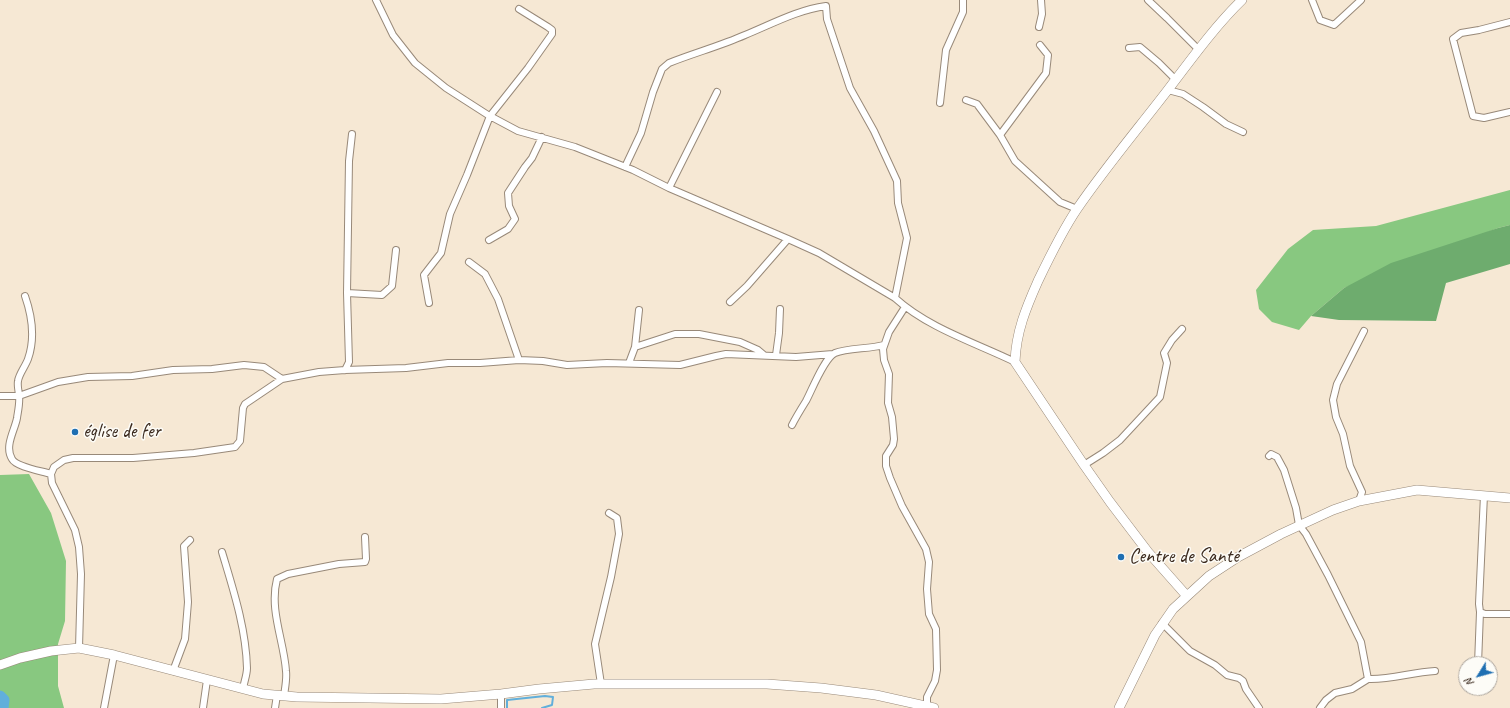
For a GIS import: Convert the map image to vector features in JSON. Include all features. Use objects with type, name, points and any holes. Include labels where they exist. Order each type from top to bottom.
[{"type":"main road","points":[[1186,595],[1139,540],[1084,465],[1015,362],[1016,344],[1020,327],[1047,262],[1077,209],[1175,79],[1218,26],[1242,0]]},
{"type":"main road","points":[[1119,708],[1155,635],[1172,609],[1209,576],[1238,557],[1299,525],[1358,501],[1417,490],[1510,498]]},
{"type":"main road","points":[[0,665],[20,658],[51,651],[79,648],[114,655],[242,689],[280,696],[441,699],[601,684],[775,685],[821,688],[876,695],[929,707]]},
{"type":"street","points":[[376,0],[393,34],[415,63],[446,88],[490,116],[518,131],[574,147],[625,167],[669,188],[819,253],[896,298],[905,306],[959,337],[1015,362]]},
{"type":"street","points":[[940,103],[946,50],[963,12],[963,0]]},
{"type":"street","points":[[1039,27],[1042,14],[1041,0]]},
{"type":"street","points":[[1148,0],[1199,50]]},
{"type":"street","points":[[1312,0],[1320,20],[1334,25],[1362,0]]},
{"type":"street","points":[[625,167],[641,134],[653,92],[662,69],[669,63],[744,36],[777,20],[810,8],[826,6],[827,18],[850,88],[874,131],[897,181],[898,203],[907,238],[896,298]]},
{"type":"street","points":[[429,303],[424,275],[440,253],[450,214],[490,116],[532,63],[552,34],[552,30],[519,9]]},
{"type":"street","points":[[1510,22],[1479,30],[1461,32],[1453,39],[1473,116],[1484,118],[1510,112]]},
{"type":"street","points":[[1000,135],[1046,73],[1048,55],[1040,45]]},
{"type":"street","points":[[1129,48],[1140,47],[1175,79]]},
{"type":"street","points":[[1168,90],[1183,94],[1204,107],[1226,124],[1243,132]]},
{"type":"street","points":[[669,188],[717,92]]},
{"type":"street","points":[[966,100],[977,104],[1000,135],[1015,161],[1060,202],[1077,209]]},
{"type":"street","points":[[345,370],[349,362],[349,161],[352,134]]},
{"type":"street","points":[[489,240],[508,229],[515,219],[509,206],[508,193],[525,166],[532,158],[542,137]]},
{"type":"street","points":[[730,302],[747,286],[788,239]]},
{"type":"street","points":[[348,293],[382,295],[387,291],[392,286],[396,250]]},
{"type":"street","points":[[469,262],[485,274],[498,299],[519,360]]},
{"type":"street","points":[[25,296],[30,309],[32,340],[29,357],[18,379],[17,388],[19,396],[17,419],[9,444],[12,459],[20,465],[51,474]]},
{"type":"street","points":[[905,306],[889,332],[884,345],[884,360],[889,374],[888,403],[892,417],[894,439],[893,445],[886,456],[886,466],[902,506],[926,549],[929,562],[927,589],[929,614],[936,629],[937,670],[935,681],[927,697],[929,707]]},
{"type":"street","points":[[776,355],[780,309]]},
{"type":"street","points":[[629,363],[635,347],[639,310]]},
{"type":"street","points":[[1084,465],[1120,440],[1160,397],[1167,363],[1164,353],[1172,340],[1182,329]]},
{"type":"street","points":[[1358,501],[1362,492],[1350,466],[1343,434],[1336,416],[1333,400],[1337,384],[1364,331]]},
{"type":"street","points":[[635,347],[675,334],[699,334],[740,342],[758,350],[764,355]]},
{"type":"street","points":[[79,648],[81,574],[79,547],[75,530],[52,483],[51,474],[54,467],[64,460],[134,458],[194,453],[235,447],[240,441],[243,408],[245,404],[282,379],[319,372],[519,360],[543,361],[567,365],[629,363],[680,365],[716,356],[776,355],[796,357],[833,354],[874,348],[884,345]]},
{"type":"street","points":[[792,425],[819,373],[833,354]]},
{"type":"street","points":[[0,396],[19,396],[58,382],[88,376],[132,376],[173,370],[212,370],[244,365],[264,367],[282,379]]},
{"type":"street","points":[[1269,456],[1271,454],[1277,457],[1284,470],[1296,508],[1299,525],[1306,534],[1328,575],[1361,642],[1368,679]]},
{"type":"street","points":[[1478,656],[1484,495]]},
{"type":"street","points":[[601,684],[594,644],[611,577],[619,534],[617,518],[609,513]]},
{"type":"street","points":[[275,708],[280,696],[286,672],[276,608],[275,587],[277,579],[288,574],[339,564],[365,562],[366,537]]},
{"type":"street","points":[[173,671],[185,639],[188,602],[184,546],[190,540]]},
{"type":"street","points":[[222,552],[243,633],[247,669],[242,689]]},
{"type":"street","points":[[1480,612],[1485,614],[1510,614]]},
{"type":"street","points":[[1162,623],[1190,651],[1215,665],[1227,676],[1239,678],[1243,681],[1246,689],[1260,708]]},
{"type":"street","points":[[104,708],[114,655]]},
{"type":"street","points":[[1320,708],[1326,700],[1335,693],[1352,689],[1368,679],[1381,679],[1417,671],[1435,671]]},
{"type":"street","points":[[203,708],[207,680]]},
{"type":"street","points":[[500,694],[501,708]]},
{"type":"green space","points":[[1510,190],[1510,225],[1498,228],[1344,288],[1311,316],[1299,330],[1272,322],[1259,309],[1256,290],[1288,249],[1313,230],[1376,226]]},
{"type":"green space","points":[[1510,225],[1510,264],[1446,283],[1436,321],[1339,320],[1311,316],[1344,288],[1391,263]]},
{"type":"green space","points":[[29,474],[51,513],[66,561],[65,621],[58,644],[58,686],[64,708],[0,708],[0,475]]},
{"type":"waterway","points":[[0,696],[4,700],[3,708]]},
{"type":"waterway","points":[[507,708],[507,700],[545,696],[553,697],[552,705],[542,708]]},
{"type":"place","name":"église de fer","points":[[75,432]]},
{"type":"place","name":"Centre de Santé","points":[[1121,557]]}]
